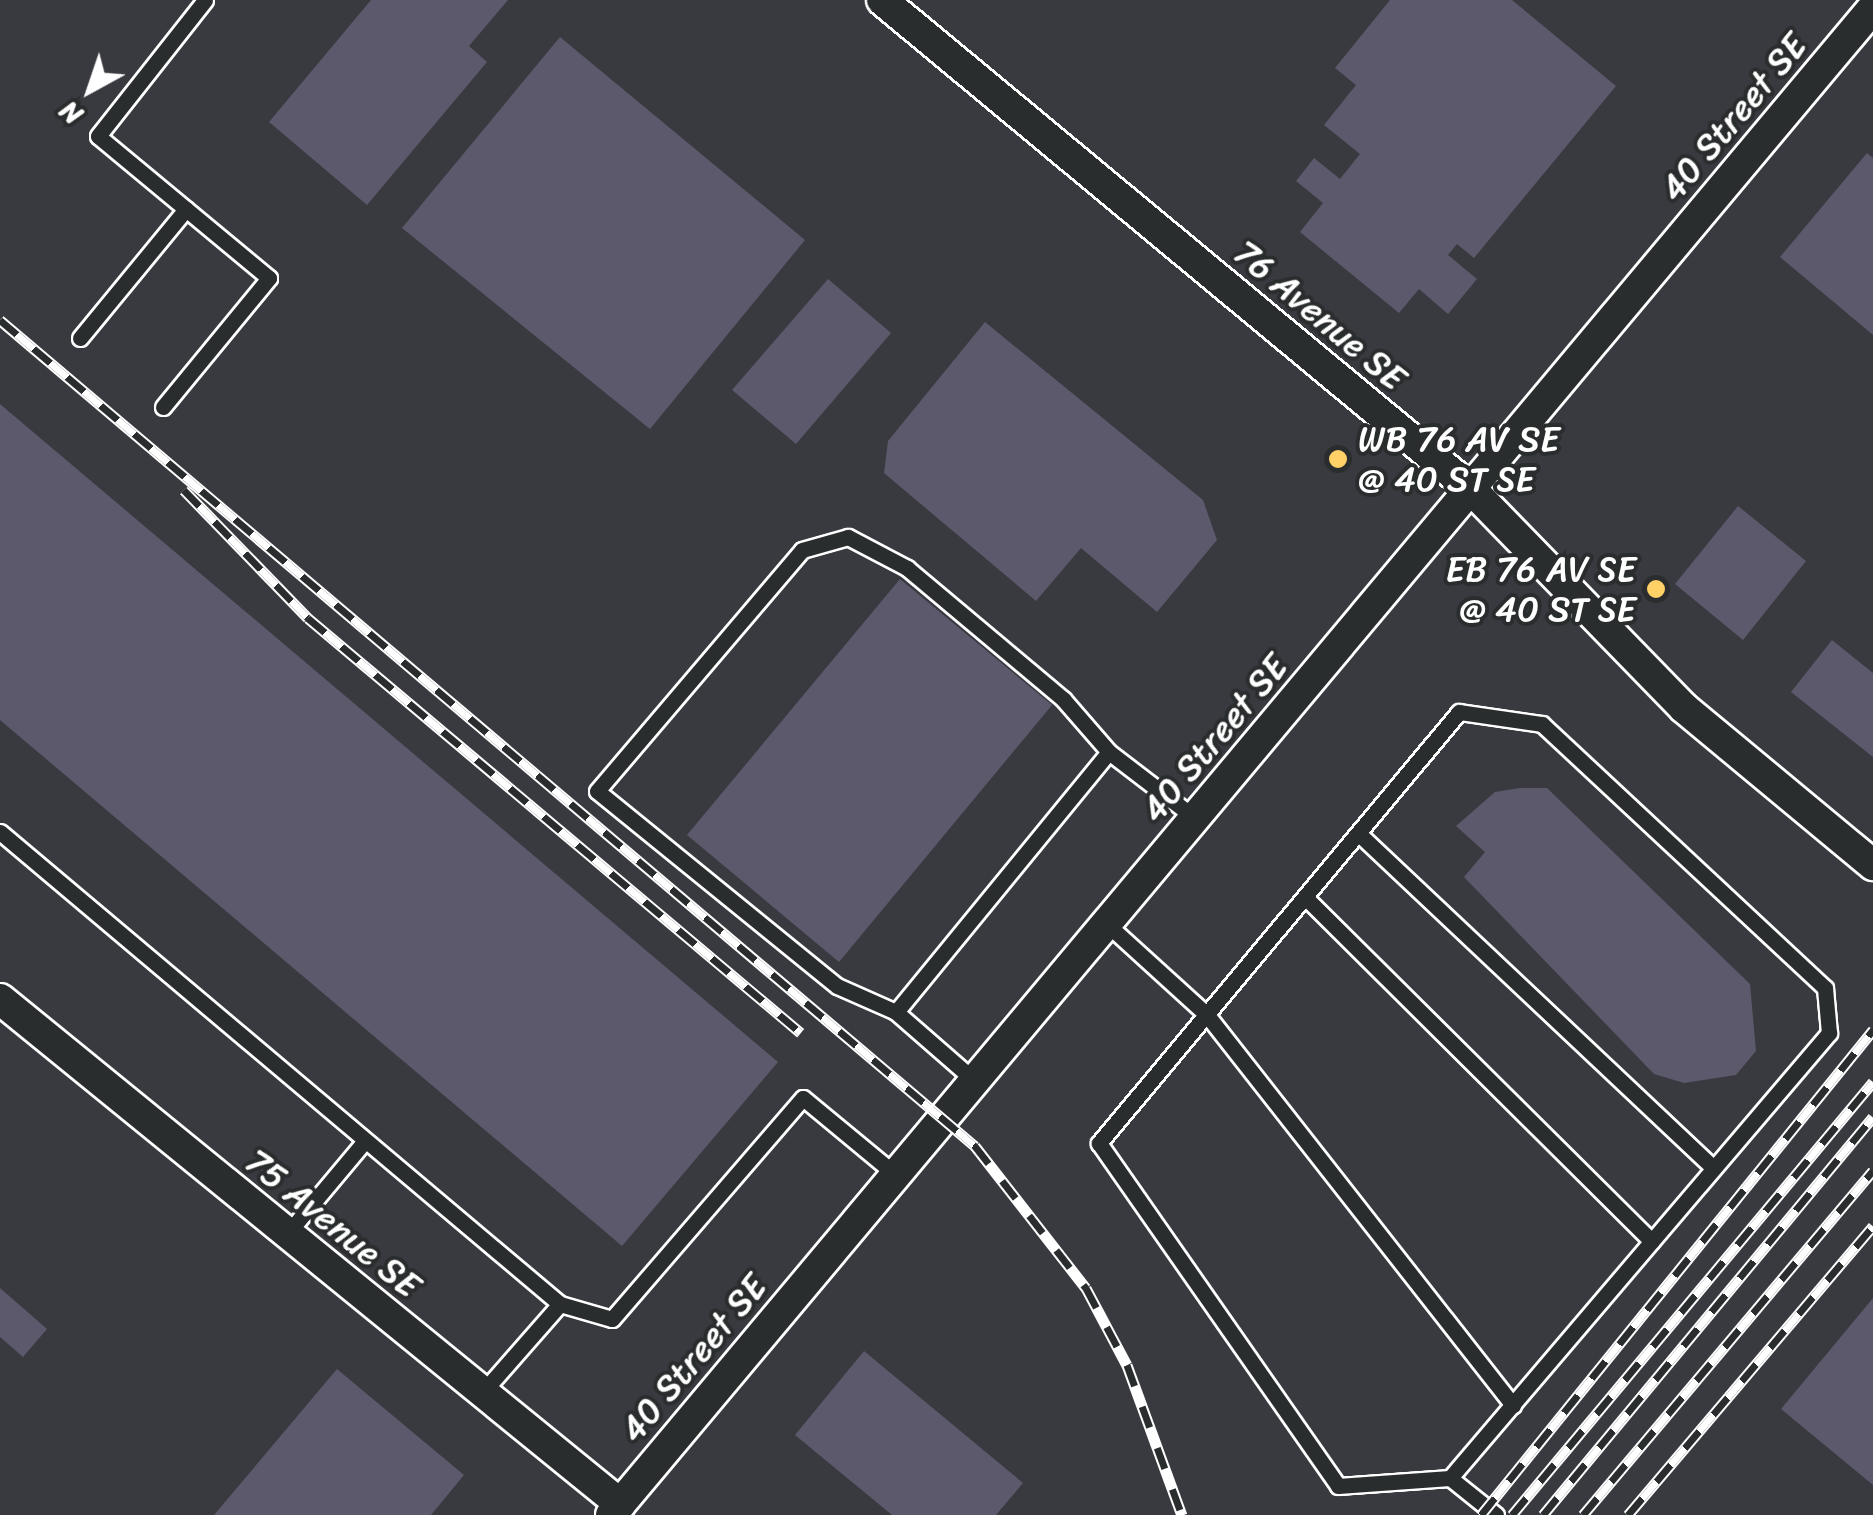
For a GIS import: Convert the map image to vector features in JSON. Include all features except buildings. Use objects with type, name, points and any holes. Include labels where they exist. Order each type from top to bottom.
[{"type":"street","name":"76 Avenue SE","points":[[882,0],[1471,489],[1684,708],[1873,865]]},
{"type":"street","name":"40 Street SE","points":[[615,1510],[1873,8]]},
{"type":"street","name":"75 Avenue SE","points":[[0,999],[482,1393],[615,1510]]},
{"type":"lane","points":[[163,407],[269,278],[98,136],[205,0]]},
{"type":"lane","points":[[80,338],[186,209]]},
{"type":"lane","points":[[975,1081],[896,1012],[837,986],[597,791],[802,550],[848,537],[907,568],[1063,698],[1109,752],[1195,818]]},
{"type":"lane","points":[[1450,1478],[1829,1033],[1824,988],[1542,724],[1459,712],[1100,1143],[1338,1486],[1450,1478],[1496,1515]]},
{"type":"lane","points":[[896,1012],[1109,752]]},
{"type":"lane","points":[[0,832],[363,1143],[560,1304],[612,1320],[803,1098],[896,1175]]},
{"type":"lane","points":[[1358,834],[1712,1168]]},
{"type":"lane","points":[[1306,898],[1652,1242]]},
{"type":"lane","points":[[1107,924],[1207,1015],[1513,1405]]},
{"type":"lane","points":[[287,1234],[363,1143]]},
{"type":"lane","points":[[482,1393],[560,1304]]},
{"type":"shaded area","points":[[0,0],[1873,0],[1873,1515],[0,1515]]},
{"type":"railway","points":[[0,320],[975,1146],[1086,1288],[1127,1365],[1182,1515]]},
{"type":"railway","points":[[184,490],[308,618],[801,1033]]},
{"type":"railway","points":[[1481,1515],[1873,1030]]},
{"type":"railway","points":[[1512,1515],[1873,1082]]},
{"type":"railway","points":[[1543,1515],[1873,1117]]},
{"type":"railway","points":[[1583,1515],[1873,1171]]},
{"type":"railway","points":[[1628,1515],[1873,1226]]},
{"type":"place","name":"WB 76 AV SE @ 40 ST SE","points":[[1338,459]]},
{"type":"place","name":"EB 76 AV SE @ 40 ST SE","points":[[1656,589]]}]
